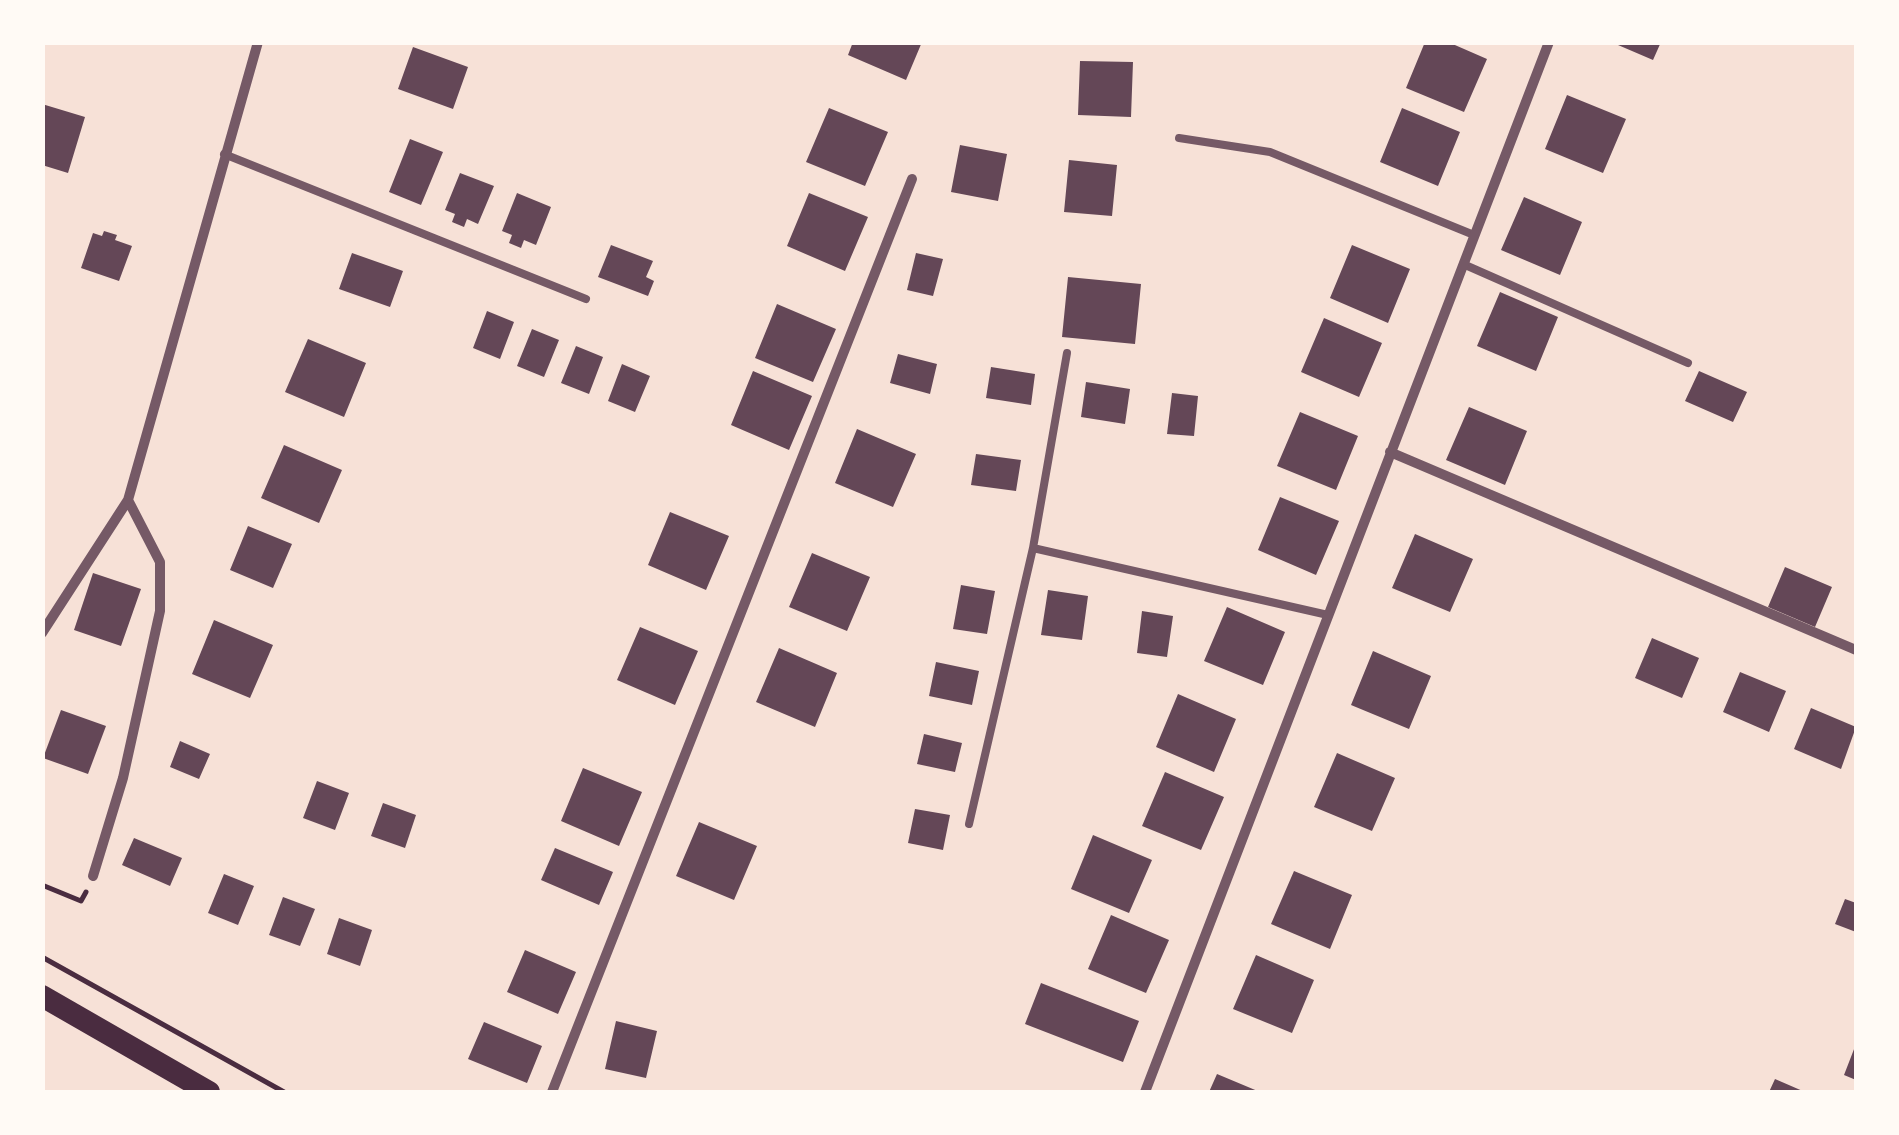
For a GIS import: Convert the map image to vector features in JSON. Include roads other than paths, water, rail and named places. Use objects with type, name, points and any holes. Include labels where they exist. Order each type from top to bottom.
[{"type":"main road","points":[[42,996],[209,1092]]},
{"type":"street","points":[[42,632],[128,500],[258,42]]},
{"type":"street","points":[[1146,1092],[1548,43]]},
{"type":"street","points":[[552,1092],[912,179]]},
{"type":"street","points":[[1390,452],[1856,650]]},
{"type":"street","points":[[94,876],[123,778],[160,610],[160,562],[128,500]]},
{"type":"lane","points":[[1179,138],[1270,152],[1474,235]]},
{"type":"lane","points":[[224,154],[586,299]]},
{"type":"lane","points":[[1463,264],[1688,364]]},
{"type":"lane","points":[[970,824],[1033,548],[1066,352]]},
{"type":"lane","points":[[1033,548],[1328,615]]}]
